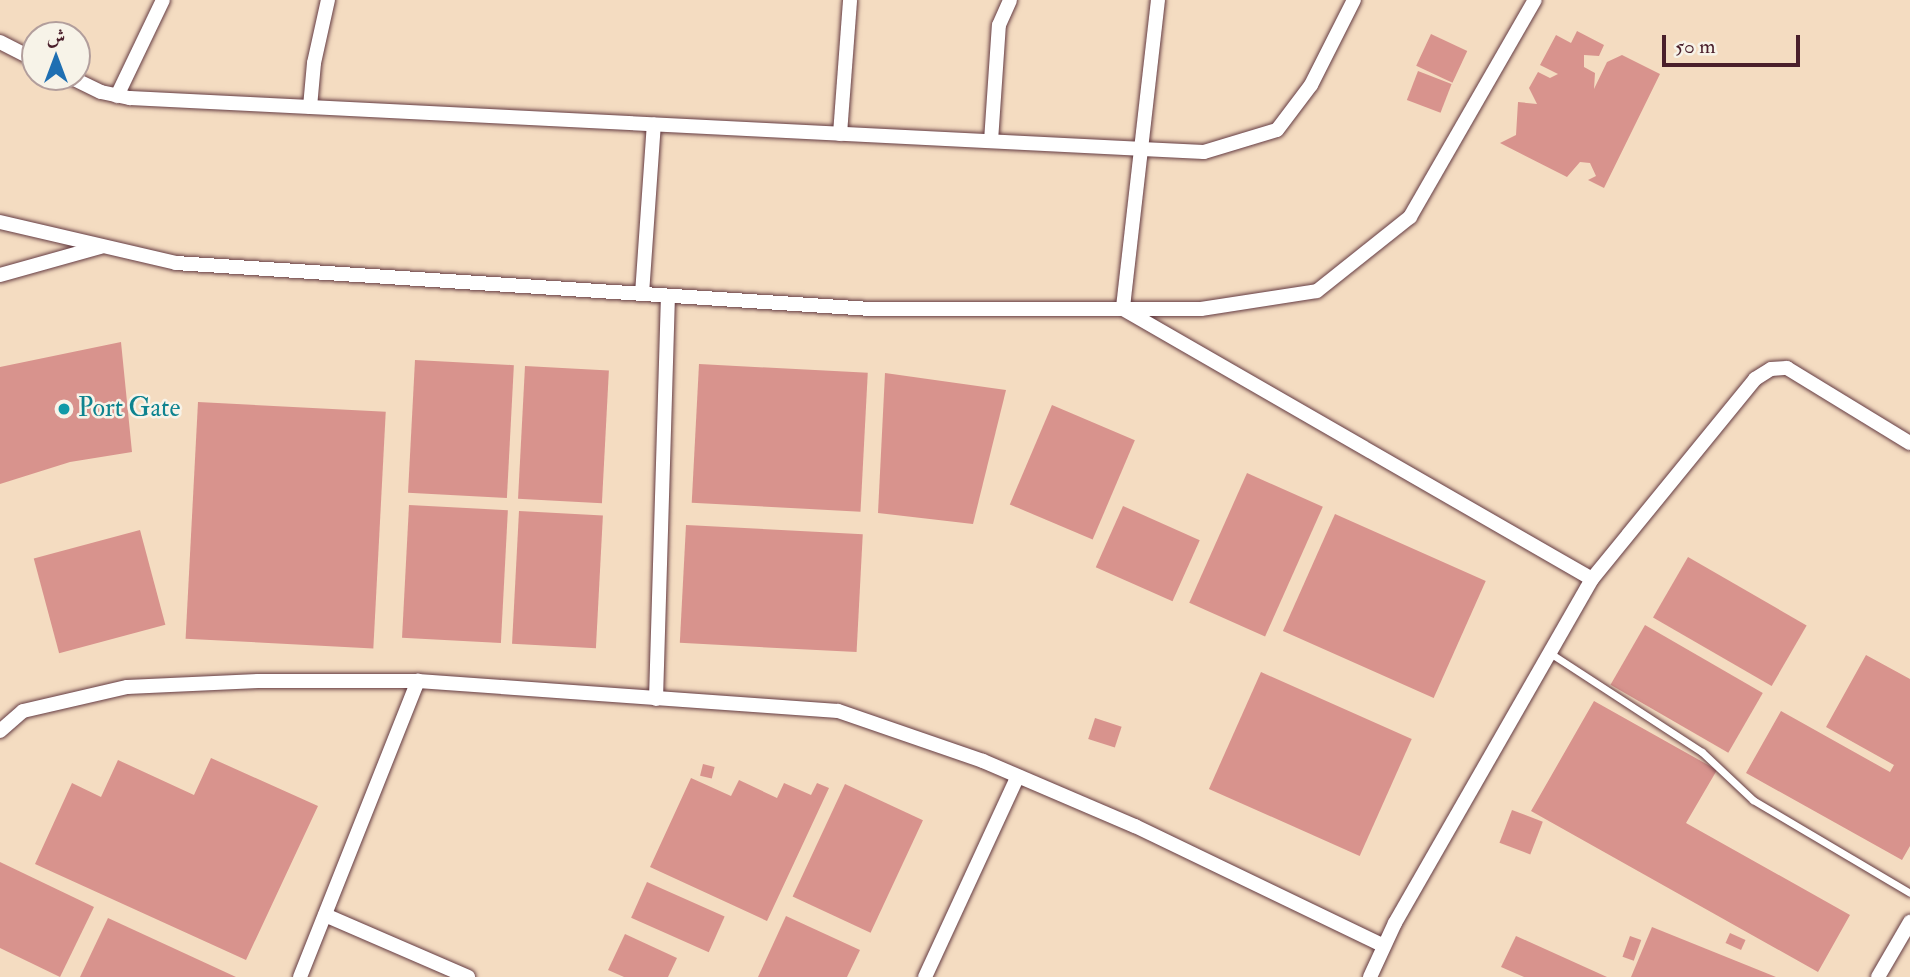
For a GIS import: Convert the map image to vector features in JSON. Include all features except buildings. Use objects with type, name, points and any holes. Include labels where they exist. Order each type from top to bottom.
[{"type":"street","points":[[117,96],[163,0]]},
{"type":"street","points":[[310,107],[314,63],[328,0]]},
{"type":"street","points":[[840,134],[850,0]]},
{"type":"street","points":[[991,141],[999,25],[1010,0]]},
{"type":"street","points":[[1123,309],[1158,0]]},
{"type":"street","points":[[91,85],[117,96],[1204,152],[1277,130],[1311,85],[1354,0]]},
{"type":"street","points":[[0,222],[176,263],[871,309],[1201,309],[1317,291],[1410,217],[1535,0]]},
{"type":"street","points":[[0,42],[21,53]]},
{"type":"street","points":[[642,294],[653,124]]},
{"type":"street","points":[[0,275],[104,246]]},
{"type":"street","points":[[656,699],[668,296]]},
{"type":"street","points":[[1123,309],[1592,579]]},
{"type":"street","points":[[1370,977],[1384,946],[1592,579],[1755,380],[1771,369],[1787,368],[1910,443]]},
{"type":"street","points":[[300,977],[418,681]]},
{"type":"street","points":[[0,731],[23,711],[127,687],[418,681],[838,711],[1018,776],[1384,946]]},
{"type":"street","points":[[925,977],[1018,776]]},
{"type":"street","points":[[325,915],[468,977]]},
{"type":"street","points":[[1878,977],[1910,922]]},
{"type":"lane","points":[[1549,653],[1702,752],[1753,800],[1910,893]]},
{"type":"place","name":"Port Gate","points":[[64,409]]}]
